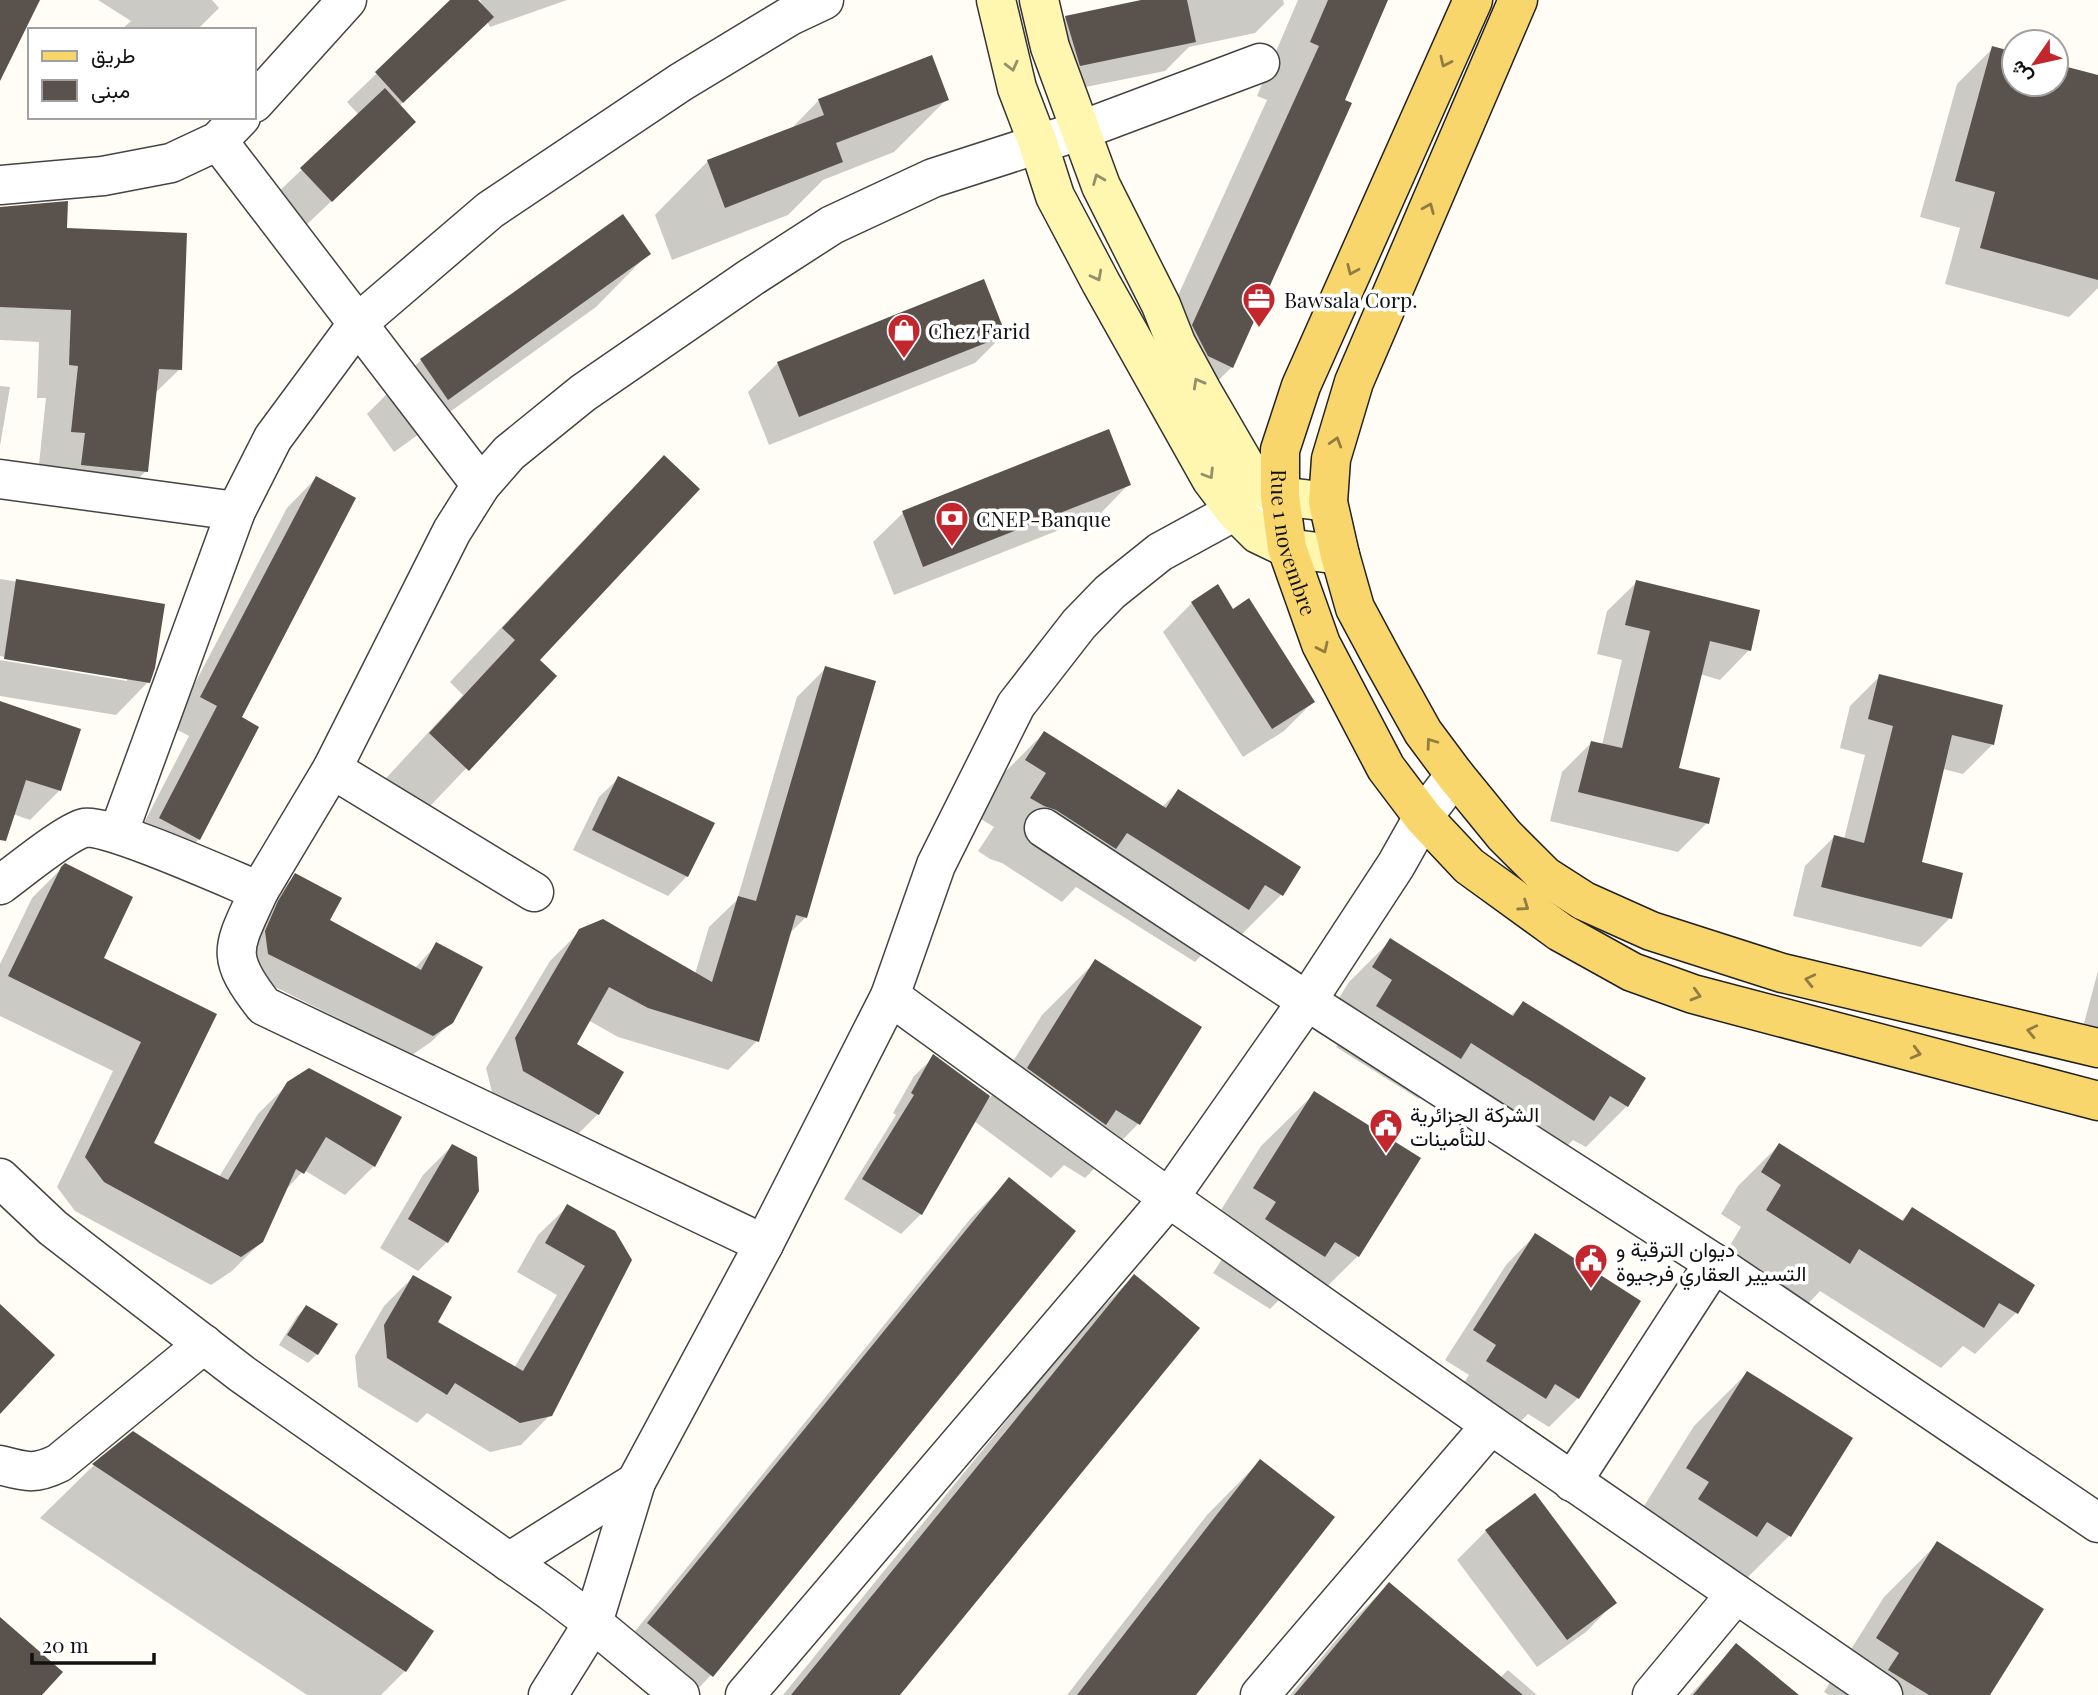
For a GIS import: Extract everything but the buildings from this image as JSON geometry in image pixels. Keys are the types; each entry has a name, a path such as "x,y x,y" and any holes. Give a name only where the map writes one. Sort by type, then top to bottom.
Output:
{"main road":[{"path":"996,0 1017,88 1055,197 1211,479 1235,511 1258,534 1287,548 1340,555"},
{"path":"1039,0 1050,47 1101,186 1161,305 1176,343 1245,465 1273,492 1328,502"},
{"name":"Rue 1 novembre","path":"1473,0 1301,386 1280,450 1273,492 1287,548 1321,644 1386,768 1423,817 1469,866 1560,932 1632,972 1693,994 2098,1101"},
{"name":"Rue 1 novembre","path":"1518,0 1354,382 1331,459 1328,502 1355,608 1423,732 1504,835 1545,876 1584,901 1651,931 1782,973 2098,1048"}],"street":[{"path":"256,101 347,0"},
{"path":"118,834 236,511 273,438 358,323 490,210 681,82 790,16 824,0"},
{"path":"764,1244 264,1006 246,984 237,964 236,942 259,891 332,769 452,531 481,485 509,453 583,393 832,225 933,178 1079,131 1261,63"},
{"path":"0,185 103,176 171,163 230,129 358,323 481,485"},
{"path":"0,479 236,511"},
{"path":"548,1695 593,1623 636,1482 764,1244 890,996 936,865 1016,705 1079,624 1110,592 1160,552 1273,492"},
{"path":"332,769 534,892"},
{"path":"745,1695 1169,1198 1307,1001 1396,865 1423,817 1455,775"},
{"path":"0,885 81,828 99,828 259,891"},
{"path":"1044,828 1714,1263 2098,1523"},
{"path":"890,996 1169,1198 1491,1425 1883,1695"},
{"path":"0,1178 53,1227 242,1374 593,1623 680,1695"},
{"path":"1572,1482 1714,1263"},
{"path":"0,1465 16,1470 42,1472 59,1462 204,1344"},
{"path":"1260,1695 1491,1425"},
{"path":"509,1562 636,1482"},
{"path":"1652,1695 1737,1594"}],"place":[{"name":"Bawsala Corp.","path":"1259,329"},
{"name":"Chez Farid","path":"904,360"},
{"name":"CNEP-Banque","path":"952,548"},
{"name":"الشركة الجزائرية للتأمينات","path":"1386,1155"},
{"name":"ديوان الترقية و التسيير العقاري فرجيوة","path":"1591,1290"}]}
